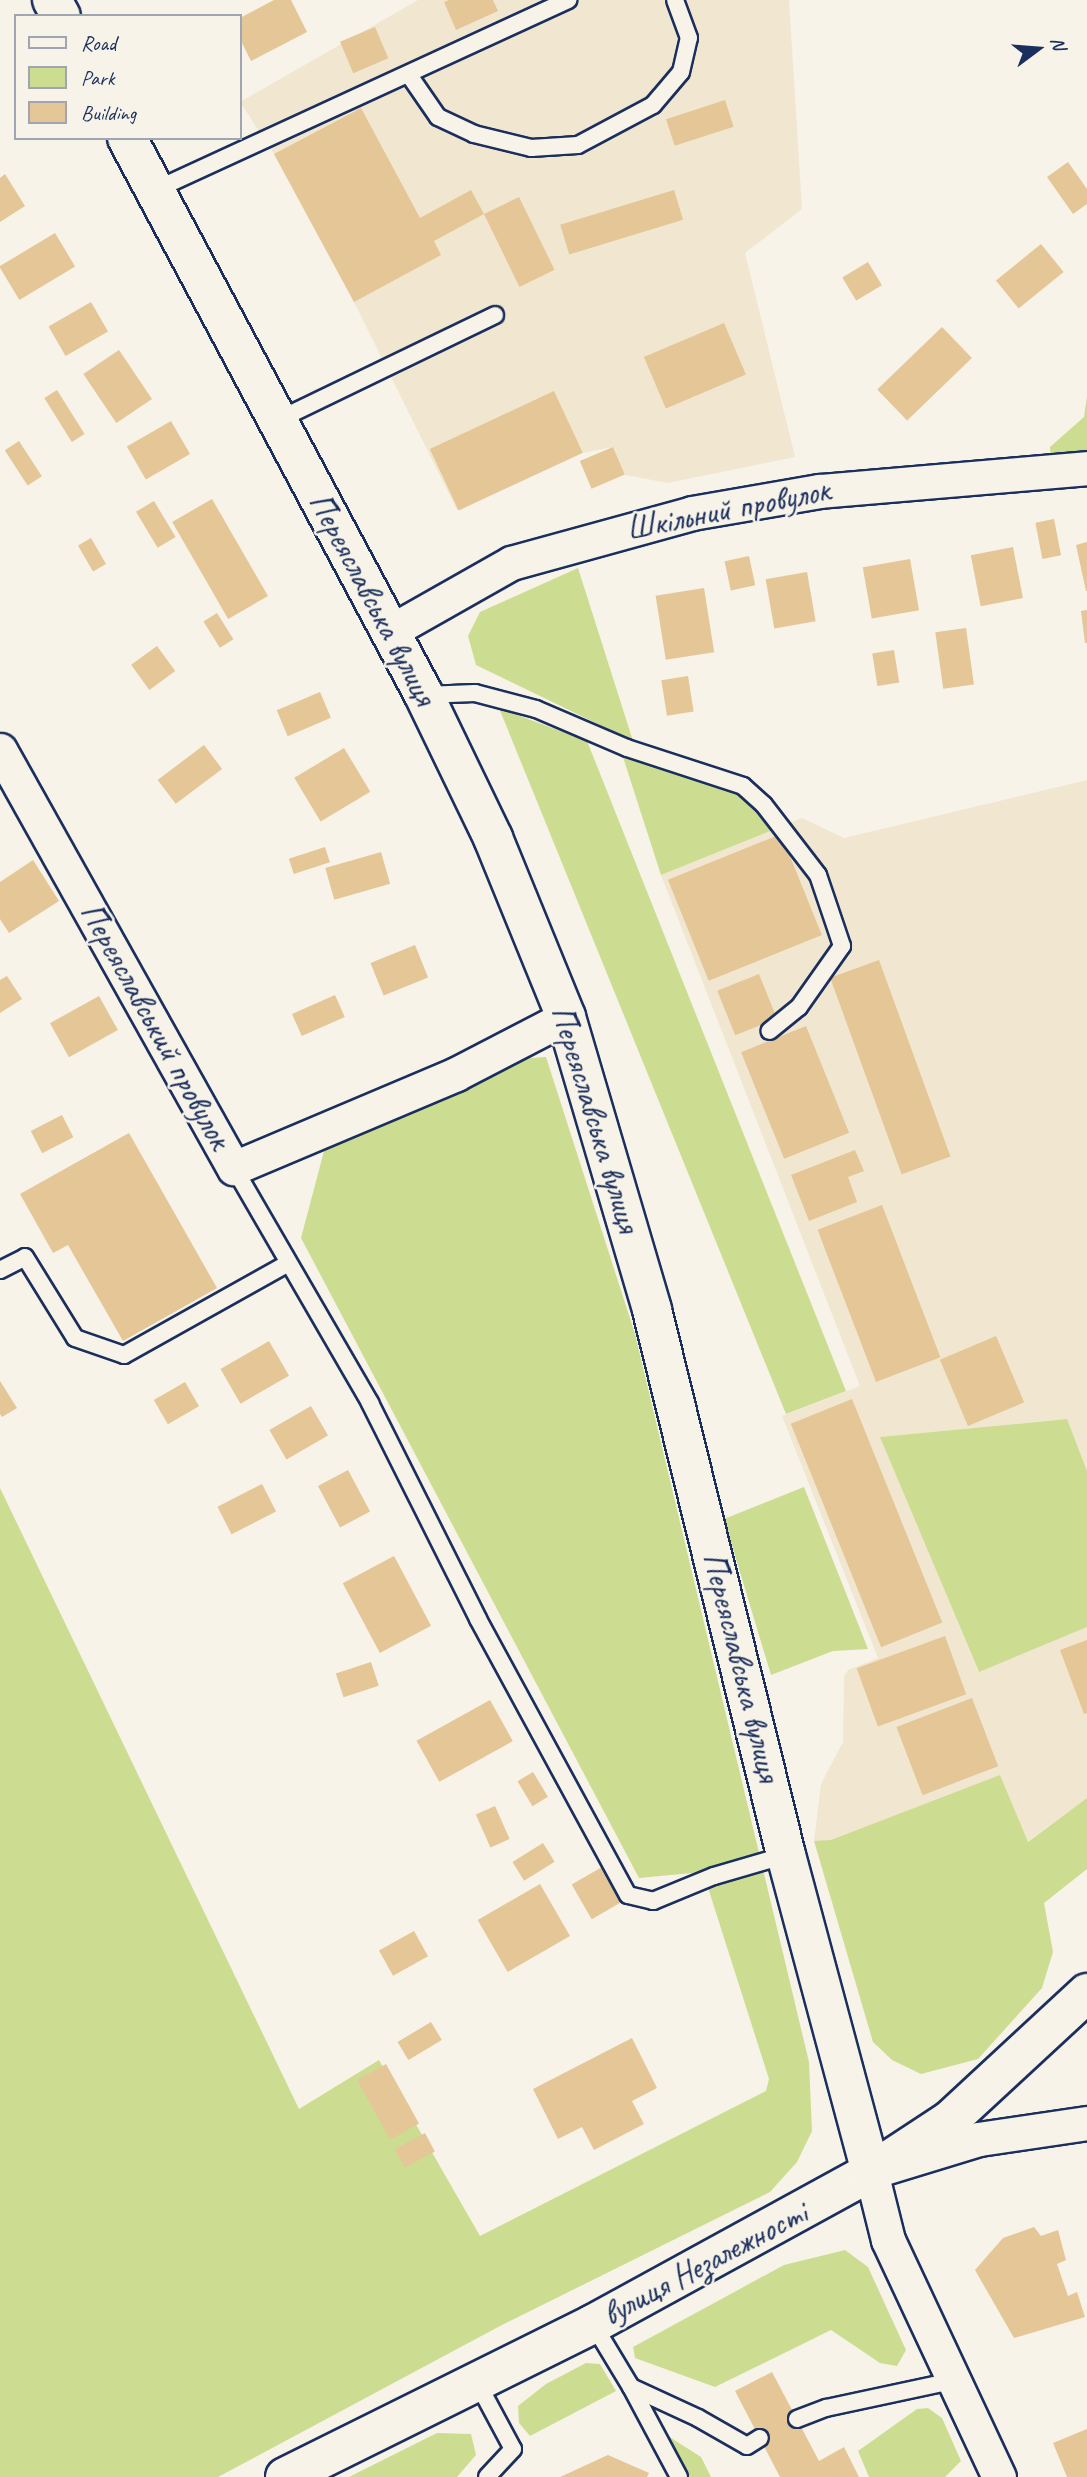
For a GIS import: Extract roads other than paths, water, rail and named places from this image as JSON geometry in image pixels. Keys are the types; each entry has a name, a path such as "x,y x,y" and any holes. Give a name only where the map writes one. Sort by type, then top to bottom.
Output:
{"main road":[{"name":"Переяславська вулиця","path":"128,140 276,421 425,695 493,838 566,1017 652,1310 786,1855 872,2172"},
{"name":"вулиця Незалежності","path":"285,2477 593,2325 872,2172 950,2120 1087,1993"}],"street":[{"name":"Шкільний провулок","path":"391,631 511,563 692,513 820,491 1087,468"},
{"name":"Переяславський провулок","path":"0,750 234,1168 456,1074 566,1017"},
{"path":"995,2476 888,2240 872,2172 979,2139 1087,2123"}],"lane":[{"path":"155,190 568,0"},
{"path":"409,75 438,117 474,134 531,148 578,145 653,105 681,72 689,38 675,0"},
{"path":"276,421 495,315"},
{"path":"425,695 475,693 536,709 637,752 743,786 764,805 818,875 842,946 799,1007 769,1031"},
{"path":"234,1168 287,1264 370,1403 478,1619 628,1895 653,1901 714,1876 786,1855"},
{"path":"0,1270 25,1257 75,1338 124,1354 287,1264"},
{"path":"593,2325 679,2477"},
{"path":"797,2419 826,2408 952,2381"},
{"path":"477,2382 513,2449 488,2477"},
{"path":"631,2388 698,2418 747,2446 760,2438"}]}
